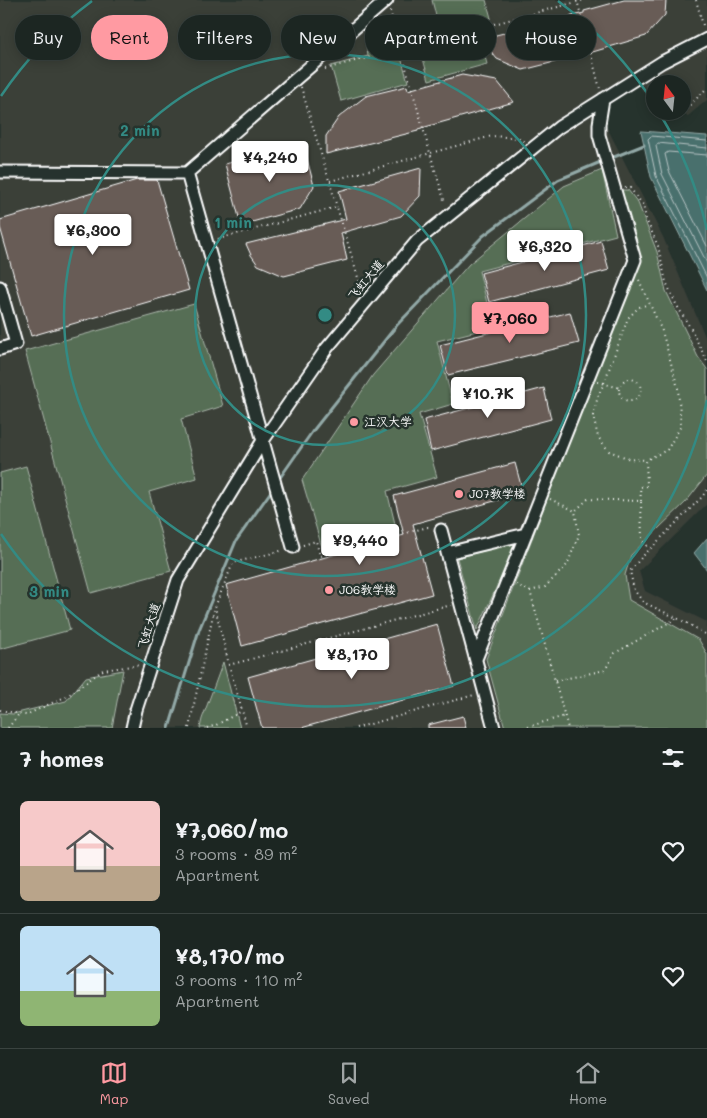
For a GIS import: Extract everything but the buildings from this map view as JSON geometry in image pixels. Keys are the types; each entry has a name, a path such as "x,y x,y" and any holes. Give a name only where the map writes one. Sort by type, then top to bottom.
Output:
{"lane":[{"path":"0,172 187,173 387,0"},
{"name":"飞虹大道","path":"132,728 136,710 178,580 262,442 326,348 417,241 449,215 559,127 662,62 707,40"},
{"path":"476,659 635,260 599,136 603,99"},
{"path":"187,173 293,547"},
{"path":"0,288 16,344 0,349"},
{"path":"441,530 494,728"},
{"path":"447,553 526,534"}],"path":[{"path":"387,0 391,15"},
{"path":"496,23 584,0"},
{"path":"696,0 707,40"},
{"path":"577,1 603,99"},
{"path":"317,71 365,58"},
{"path":"404,60 449,215"},
{"path":"298,76 365,302"},
{"path":"691,104 707,88"},
{"path":"330,181 492,136 520,138 530,150"},
{"path":"613,184 630,188 643,205 646,218 658,246 666,282 707,361"},
{"path":"206,243 337,208"},
{"path":"632,266 650,304 662,332 678,388 681,426 667,450 646,460 630,459 609,451 598,436 593,416 598,396 628,318 639,307 650,304"},
{"path":"588,378 620,388"},
{"path":"633,379 641,386 641,393 633,401 626,400 621,395 620,388 626,380 633,379"},
{"path":"646,460 647,486 640,487 642,540 650,549"},
{"path":"707,490 702,498 630,571 634,590 643,602 707,635"},
{"path":"542,494 575,511"},
{"path":"575,511 588,499 641,501"},
{"path":"507,581 530,591 545,587 568,565 579,534 575,511"},
{"path":"189,728 215,607 233,563 316,541 320,556 428,527 441,530"},
{"path":"530,591 568,728"},
{"path":"229,665 460,602"},
{"path":"215,607 246,728"},
{"path":"555,681 605,670 616,653 677,618"},
{"path":"0,710 26,714 67,696 103,670 151,663"},
{"path":"356,728 484,692"},
{"path":"207,728 242,711"},
{"path":"8,728 20,714"},
{"path":"523,728 564,716"}],"shaded area":[{"name":"江汉大学","path":"0,0 707,0 707,100 691,113 691,75 646,75 646,94 637,84 598,110 663,237 707,341 707,504 639,571 645,591 707,622 707,728 0,728"}],"green space":[{"path":"432,0 486,0 490,15 436,15"},
{"path":"365,57 365,60 402,60 408,82 341,101 331,66"},
{"path":"423,60 486,60 487,64 429,80"},
{"path":"602,170 616,235 479,271 493,327 437,341 453,404 419,414 437,477 387,491 397,532 323,551 302,480 373,375 469,264 564,186"},
{"path":"618,190 628,190 638,203 657,252 666,291 698,357 707,369 707,475 686,502 631,555 625,575 629,600 699,640 707,654 707,728 505,728 486,659 639,258"},
{"path":"194,304 223,406 181,419 197,478 149,492 171,571 91,593 25,351"},
{"path":"26,466 70,630 0,649 0,473"},
{"path":"517,542 477,630 457,558"},
{"path":"223,662 240,728 200,728 202,719"},
{"path":"123,670 112,728 0,728 0,713 13,714 66,701 86,677"}],"water":[{"path":"641,131 707,136 707,290 651,177"},
{"path":"707,538 707,570 694,553"}],"waterway":[{"path":"609,159 644,145"},
{"path":"277,482 312,432 397,325 483,236 558,180 603,161"},
{"path":"169,728 199,630 236,541 274,487"}],"place":[{"name":"江汉大学","path":"354,422"},
{"name":"J07教学楼","path":"459,494"},
{"name":"J06教学楼","path":"329,590"}]}
